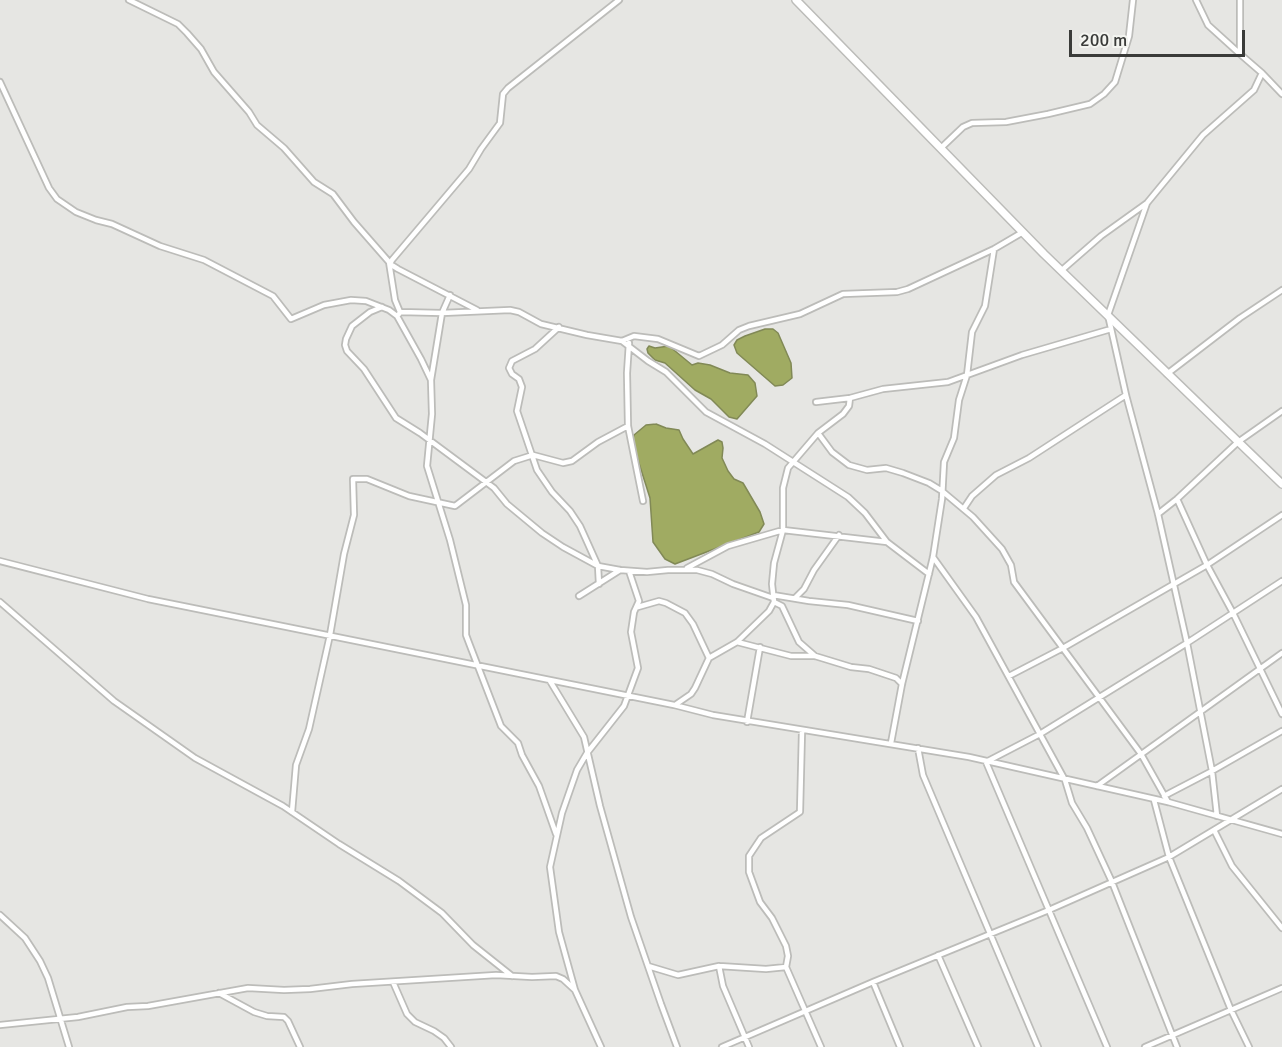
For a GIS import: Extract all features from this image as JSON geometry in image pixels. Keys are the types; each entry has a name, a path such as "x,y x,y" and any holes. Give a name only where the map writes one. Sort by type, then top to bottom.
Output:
{"main road":[{"path":"796,0 1023,232 1282,484"}],"street":[{"path":"129,0 178,24 187,33 201,49 214,72 249,112 257,125 284,148 314,182 333,194 390,264 423,284 450,295 479,311"},
{"path":"431,380 399,314 390,264 397,253 448,196 500,123 503,94 508,88 619,0"},
{"path":"941,148 963,127 972,123 1006,122 1048,114 1090,104 1104,94 1115,82 1129,36 1133,0"},
{"path":"1196,0 1208,25 1282,94"},
{"path":"1240,0 1240,54"},
{"path":"1062,270 1101,236 1147,203 1203,135 1254,90 1262,73"},
{"path":"0,82 49,188 57,199 76,212 112,224 165,248 204,260 273,296 291,319 324,305 351,300 366,302 399,314 510,310 519,312 541,324 587,335 622,340 645,336 658,339 699,356 722,345 740,330 749,326 800,314 843,294 908,290 994,249 1023,232"},
{"path":"1147,203 1108,315 1126,395 1158,514 1187,643 1212,771 1217,816"},
{"path":"891,743 902,684 933,557 944,462 954,438 959,400 967,375 972,332 985,306 994,249"},
{"path":"1167,374 1240,318 1282,290"},
{"path":"450,295 442,313 431,380 432,414 427,466 450,540 466,605 466,635 501,726 518,743 539,786 556,834"},
{"path":"382,307 370,312 352,326 345,345 351,356 364,369 396,418 487,483 513,510 563,547 598,566 629,571 685,570 712,574 773,598 795,598 848,605 918,621"},
{"path":"559,327 540,345 512,361 510,371 519,379 522,387 517,411 537,470 580,526 598,566 599,584"},
{"path":"816,402 850,398 883,389 948,382 1023,356 1111,330"},
{"path":"630,338 628,426 643,501"},
{"path":"622,340 666,372 706,412 765,444 848,497 865,513 887,542 929,574"},
{"path":"964,508 972,496 996,475 1029,458 1126,395"},
{"path":"674,705 691,694 709,658 737,642 764,616 773,598 774,563 783,530 783,488 788,468 818,433 843,414 849,406 850,398"},
{"path":"1158,514 1238,442 1282,411"},
{"path":"292,812 296,765 309,729 354,515 353,479 367,479 410,496 438,504 456,506 514,461 533,455 562,463 572,461 598,442 628,426"},
{"path":"818,433 832,452 849,465 867,470 894,469 929,483 964,508 1002,549 1011,565 1014,582 1141,754 1168,802"},
{"path":"1177,499 1207,565 1282,714"},
{"path":"1010,676 1174,585 1282,515"},
{"path":"685,570 728,546 783,530 887,542"},
{"path":"795,598 804,589 810,575 839,535"},
{"path":"933,557 976,617 1065,780 1072,803 1087,828 1112,882 1177,1047"},
{"path":"0,561 148,599 674,705 747,722 891,743 986,762 1168,802 1282,834"},
{"path":"579,596 620,570"},
{"path":"629,571 638,595 638,607"},
{"path":"986,762 1040,734 1282,581"},
{"path":"773,598 782,606 800,642 815,656"},
{"path":"601,1047 575,990 559,932 550,877 551,854 556,834 569,789 587,753 620,712 628,697 638,668 631,632 634,612 638,607 659,601 685,613 693,624 709,658"},
{"path":"0,602 102,692 142,722 195,758 292,812 423,898 442,913 490,961 512,976"},
{"path":"737,642 791,656 815,656 851,667 869,669 896,678 902,684"},
{"path":"747,722 760,647"},
{"path":"1096,787 1282,653"},
{"path":"550,681 582,732 631,916 677,1047"},
{"path":"1164,796 1282,730"},
{"path":"802,731 800,812 760,838 749,856 750,877 759,902 772,918 786,946 788,956 786,967 821,1047"},
{"path":"918,748 922,775 1038,1047"},
{"path":"986,762 1107,1047"},
{"path":"722,1047 1049,910 1169,857 1282,789"},
{"path":"1154,800 1169,857 1231,1010 1249,1047"},
{"path":"1214,830 1232,866 1247,888 1282,928"},
{"path":"0,915 25,938 40,961 48,978 69,1047"},
{"path":"1276,920 1282,917"},
{"path":"938,956 978,1047"},
{"path":"648,966 678,975 719,966 753,969 786,967"},
{"path":"719,966 723,987 749,1047"},
{"path":"0,1025 61,1019 248,988 310,989 352,984 496,975 556,976 575,990"},
{"path":"393,982 407,1014 414,1022 434,1031 451,1047"},
{"path":"873,982 900,1047"},
{"path":"1145,1047 1282,988"},
{"path":"219,993 254,1012 267,1016 284,1017 300,1047"}],"shaded area":[{"path":"765,329 773,329 778,333 791,363 792,378 783,385 775,386 737,353 734,345 737,340"},
{"path":"649,346 655,348 669,346 692,365 698,363 710,365 730,373 748,375 755,383 757,396 737,419 729,417 711,399 695,390 665,363 655,360 648,353"},
{"path":"656,424 679,430 693,454 718,440 722,442 722,458 728,471 734,479 743,483 760,512 764,524 759,532 675,564 665,559 653,542 650,498 632,441 634,435 646,425"}]}
